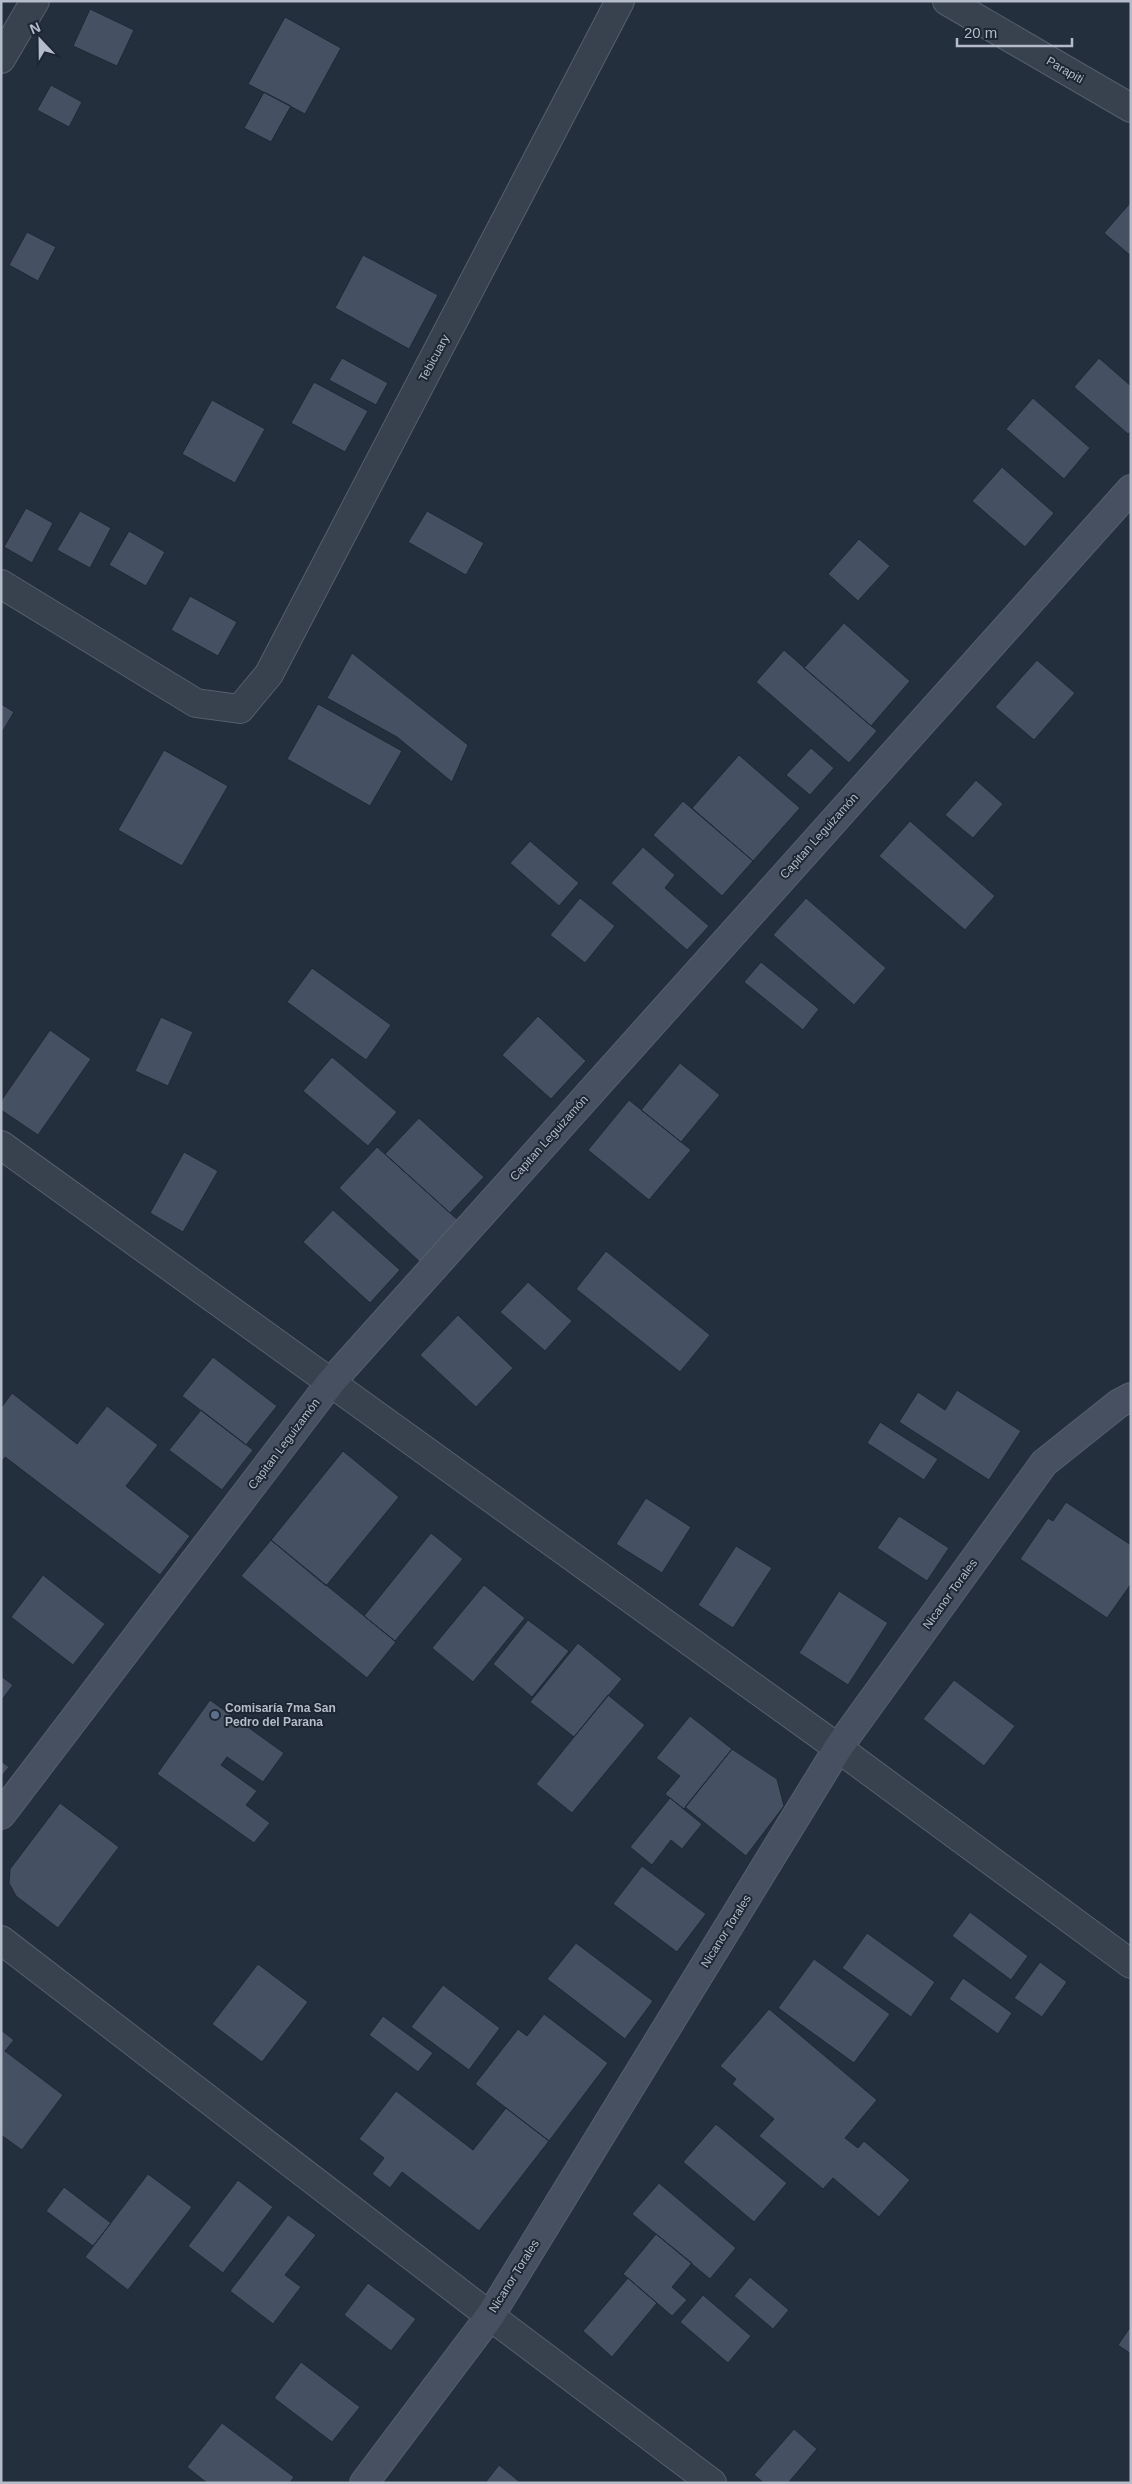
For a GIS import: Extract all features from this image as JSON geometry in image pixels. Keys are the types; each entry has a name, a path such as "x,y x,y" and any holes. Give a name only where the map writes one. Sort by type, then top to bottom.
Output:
{"street":[{"path":"1,59 35,1"},
{"name":"Tebicuary","path":"1,584 196,703 240,708 269,674 620,1"},
{"name":"Parapiti","path":"947,1 1131,108"},
{"name":"Capitan Leguizamón","path":"1,1815 331,1382 1131,489"},
{"path":"1,1145 838,1748 1131,1964"},
{"name":"Nicanor Torales","path":"364,2483 490,2316 838,1748 1044,1463 1124,1401"},
{"path":"1,1940 490,2316 712,2483"}],"building":[{"path":"90,9 134,30 117,66 73,46"},
{"path":"285,17 341,48 305,114 248,84"},
{"path":"51,85 82,102 69,127 37,110"},
{"path":"264,92 291,106 271,142 244,128"},
{"path":"1131,202 1131,256 1104,233"},
{"path":"27,232 56,247 38,281 9,265"},
{"path":"363,255 438,295 409,349 335,308"},
{"path":"342,358 388,383 376,405 329,380"},
{"path":"1099,358 1131,386 1131,431 1128,434 1074,387"},
{"path":"314,382 368,411 345,452 291,423"},
{"path":"1033,398 1090,448 1064,479 1006,429"},
{"path":"212,400 265,429 235,483 182,454"},
{"path":"1002,467 1054,513 1025,547 972,501"},
{"path":"26,508 53,523 32,563 4,547"},
{"path":"80,511 111,528 90,568 57,550"},
{"path":"427,511 484,543 466,575 408,542"},
{"path":"129,531 165,552 146,586 109,565"},
{"path":"859,539 890,566 858,601 828,574"},
{"path":"190,596 237,622 218,656 171,630"},
{"path":"844,623 910,681 871,726 804,668"},
{"path":"784,650 877,731 849,763 756,682"},
{"path":"352,653 468,745 452,782 397,737 327,698"},
{"path":"1037,660 1075,693 1034,740 995,707"},
{"path":"1,704 14,712 1,734"},
{"path":"318,704 402,751 370,806 287,759"},
{"path":"811,748 834,768 810,795 786,775"},
{"path":"164,750 228,786 182,866 118,830"},
{"path":"739,755 800,808 753,861 692,808"},
{"path":"976,780 1003,804 973,838 945,815"},
{"path":"683,801 753,861 722,896 653,835"},
{"path":"910,821 995,896 965,930 879,856"},
{"path":"530,841 579,883 559,906 510,863"},
{"path":"643,847 675,875 665,888 709,926 687,950 611,883"},
{"path":"580,898 615,926 585,963 550,935"},
{"path":"806,898 886,968 854,1005 773,935"},
{"path":"761,962 819,1009 803,1030 744,982"},
{"path":"312,968 391,1025 366,1060 287,1002"},
{"path":"538,1016 586,1061 551,1099 502,1055"},
{"path":"161,1017 193,1032 168,1086 135,1071"},
{"path":"50,1030 91,1059 38,1135 1,1110 1,1101"},
{"path":"332,1057 397,1112 368,1146 303,1091"},
{"path":"680,1063 720,1095 681,1142 641,1110"},
{"path":"629,1100 691,1150 649,1200 588,1150"},
{"path":"419,1118 484,1177 450,1213 385,1154"},
{"path":"377,1147 459,1221 420,1262 339,1188"},
{"path":"184,1152 218,1171 183,1232 150,1213"},
{"path":"333,1210 400,1270 370,1303 303,1242"},
{"path":"606,1251 710,1335 680,1372 576,1289"},
{"path":"528,1282 572,1321 545,1351 500,1312"},
{"path":"458,1315 513,1368 476,1407 420,1355"},
{"path":"213,1357 277,1406 246,1445 182,1396"},
{"path":"957,1390 1021,1431 989,1480 899,1422 918,1392 945,1410"},
{"path":"12,1393 77,1444 107,1406 158,1445 126,1486 190,1536 160,1575 5,1457 1,1463 1,1408"},
{"path":"201,1410 253,1450 222,1490 169,1450"},
{"path":"880,1422 938,1459 924,1480 867,1443"},
{"path":"343,1451 399,1497 326,1586 271,1540"},
{"path":"646,1498 691,1527 662,1573 616,1544"},
{"path":"1066,1502 1131,1545 1131,1584 1107,1618 1020,1559 1048,1518 1053,1521"},
{"path":"899,1516 949,1548 927,1581 877,1548"},
{"path":"431,1533 463,1559 395,1641 364,1616"},
{"path":"271,1540 396,1642 367,1678 241,1576"},
{"path":"736,1546 772,1568 733,1628 698,1605"},
{"path":"43,1575 105,1624 73,1665 11,1617"},
{"path":"484,1585 525,1618 473,1682 432,1648"},
{"path":"839,1591 888,1623 848,1685 799,1653"},
{"path":"528,1620 569,1651 532,1697 493,1664"},
{"path":"578,1643 622,1679 574,1737 530,1702"},
{"path":"1,1676 13,1685 1,1701"},
{"path":"954,1680 1015,1726 984,1766 923,1719"},
{"path":"608,1695 645,1725 572,1813 536,1784"},
{"path":"210,1700 284,1753 263,1782 227,1757 221,1765 257,1791 246,1805 270,1823 254,1843 157,1774"},
{"path":"690,1716 732,1749 684,1809 665,1794 680,1776 656,1758"},
{"path":"732,1749 777,1779 784,1806 746,1856 685,1807"},
{"path":"1,1761 9,1767 1,1777"},
{"path":"670,1798 702,1824 682,1849 671,1840 652,1865 630,1847"},
{"path":"60,1803 119,1847 58,1928 16,1896 9,1883 10,1869"},
{"path":"642,1866 706,1914 677,1952 613,1904"},
{"path":"970,1912 1028,1956 1011,1980 952,1936"},
{"path":"867,1933 935,1982 911,2017 842,1968"},
{"path":"576,1943 653,2001 625,2039 547,1979"},
{"path":"814,1959 890,2014 854,2063 778,2008"},
{"path":"1040,1962 1067,1982 1042,2017 1014,1998"},
{"path":"258,1964 308,2002 262,2062 212,2024"},
{"path":"963,1978 1012,2013 998,2034 949,1999"},
{"path":"443,1985 500,2028 469,2070 411,2027"},
{"path":"769,2009 877,2100 845,2138 858,2148 864,2141 910,2180 879,2217 833,2178 823,2189 759,2136 774,2119 732,2084 736,2079 720,2066"},
{"path":"544,2014 608,2063 549,2141 475,2084 518,2029 527,2036"},
{"path":"383,2016 433,2053 418,2072 369,2035"},
{"path":"1,2030 14,2040 5,2051 63,2095 22,2150 1,2135"},
{"path":"396,2091 473,2150 506,2108 549,2141 479,2231 402,2172 390,2188 372,2174 384,2158 359,2139"},
{"path":"716,2124 787,2183 754,2222 683,2162"},
{"path":"148,2174 192,2207 128,2290 85,2257"},
{"path":"238,2180 273,2207 223,2273 188,2246"},
{"path":"659,2183 736,2248 710,2279 632,2214"},
{"path":"64,2187 111,2223 93,2246 46,2211"},
{"path":"288,2215 316,2235 285,2275 301,2287 273,2324 230,2291"},
{"path":"656,2234 692,2263 672,2287 687,2300 672,2316 623,2274"},
{"path":"750,2277 789,2310 773,2329 734,2296"},
{"path":"628,2278 657,2303 612,2357 583,2331"},
{"path":"368,2283 416,2319 391,2351 344,2315"},
{"path":"703,2295 751,2336 728,2363 680,2322"},
{"path":"1131,2326 1131,2354 1118,2345"},
{"path":"301,2362 360,2407 332,2442 274,2398"},
{"path":"222,2423 294,2477 290,2483 207,2483 187,2467"},
{"path":"794,2429 817,2449 788,2483 764,2483 754,2475"},
{"path":"499,2465 521,2483 485,2483"}],"place":[{"name":"Comisaría 7ma San Pedro del Parana","path":"215,1715"}]}
